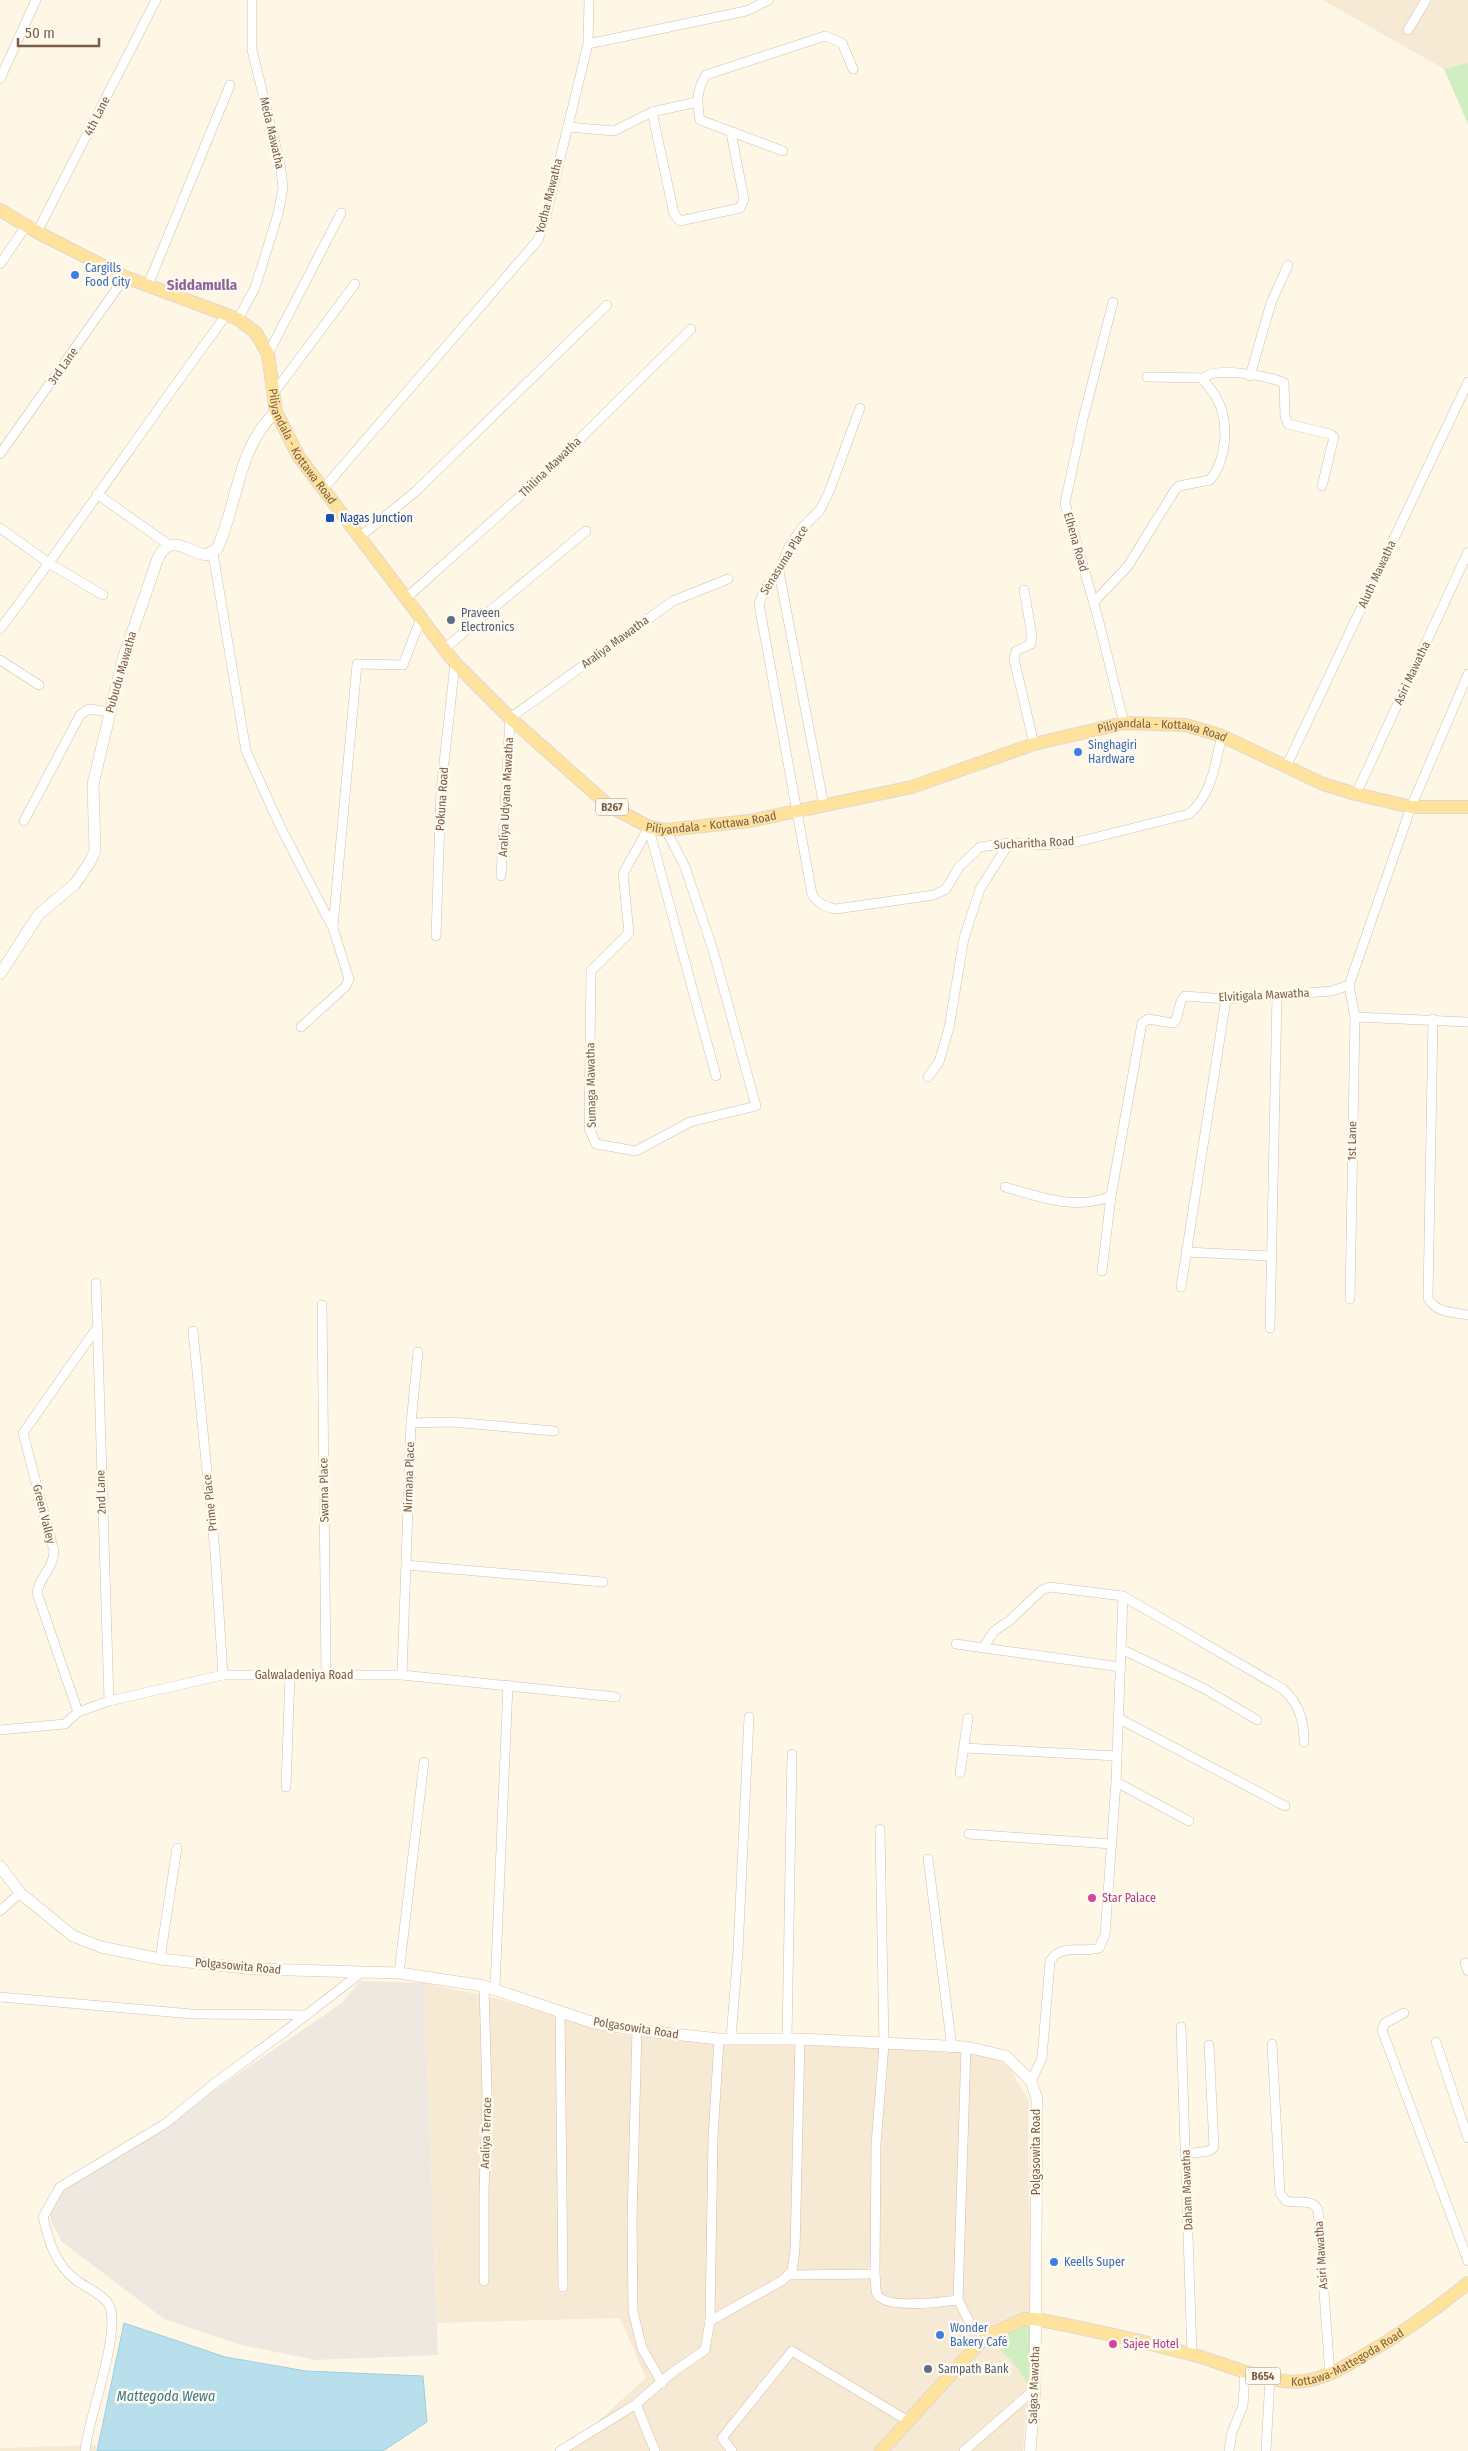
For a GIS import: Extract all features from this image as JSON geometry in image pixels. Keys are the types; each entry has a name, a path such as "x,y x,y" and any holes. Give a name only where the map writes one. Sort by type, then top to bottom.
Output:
{"main road":[{"name":"Piliyandala - Kottawa Road","path":"0,210 31,229 125,277 233,317 256,333 268,354 272,394 276,412 299,457 361,536 405,599 455,663 510,718 608,806 649,828 666,830 749,821 912,787 1034,744 1124,723 1186,725 1222,736 1323,784 1356,794 1411,806 1468,807"},
{"name":"Kottawa-Mattegoda Road","path":"1035,2319 1124,2336 1192,2354 1270,2378 1303,2382 1330,2375 1397,2337 1430,2314 1468,2283"},
{"name":"B654","path":"881,2451 985,2337 1006,2325 1024,2319 1035,2319"}],"street":[{"path":"0,78 36,0"},
{"name":"4th Lane","path":"0,264 31,229 156,0"},
{"name":"Meda Mawatha","path":"0,629 50,564 97,494 254,288 278,214 283,188 280,164 252,50 252,0"},
{"name":"Yodha Mawatha","path":"323,489 538,240 547,212 588,44 589,0"},
{"path":"588,44 746,11 769,0"},
{"path":"1408,30 1426,0"},
{"path":"783,151 700,120 697,102 701,83 706,75 825,36 842,43 852,70"},
{"path":"148,285 230,85"},
{"path":"568,127 614,131 652,112 697,102"},
{"path":"652,112 674,214 680,221 740,208 744,199 731,133"},
{"path":"268,354 341,213"},
{"path":"1250,376 1271,303 1288,265"},
{"name":"3rd Lane","path":"0,454 125,277"},
{"path":"272,394 355,284"},
{"name":"Elhena Road","path":"1113,302 1082,419 1065,503 1094,602 1124,723"},
{"path":"361,536 415,492 607,305"},
{"name":"Thilina Mawatha","path":"405,599 537,481 691,329"},
{"path":"1148,377 1204,378 1207,374 1219,371 1272,378 1284,383 1285,416 1288,424 1330,434 1334,437 1322,486"},
{"path":"1094,602 1128,566 1179,486 1210,480 1215,475 1225,434 1219,404 1204,378"},
{"name":"Aluth Mawatha","path":"1286,766 1468,382"},
{"name":"Senasuma Place","path":"798,812 759,614 761,596 779,572 788,549 801,528 820,510 829,492 860,408"},
{"path":"276,412 263,424 250,446 219,544 213,553 246,751 281,828 333,928 348,979 346,986 301,1026"},
{"path":"97,494 170,545 184,546 201,554 213,553"},
{"path":"0,528 50,564 103,596"},
{"path":"444,648 586,531"},
{"name":"Pubudu Mawatha","path":"0,974 39,914 75,884 90,862 94,851 93,784 123,659 155,564 161,551 170,545"},
{"name":"Asiri Mawatha","path":"1356,794 1468,552"},
{"path":"779,572 824,806"},
{"name":"Araliya Mawatha","path":"510,718 673,601 728,580"},
{"path":"1024,590 1032,636 1031,644 1016,651 1014,659 1034,744"},
{"path":"333,928 357,664 403,665 421,618"},
{"path":"0,660 38,686"},
{"name":"Pokuna Road","path":"436,936 441,790 455,663"},
{"path":"1349,985 1411,806 1468,674"},
{"path":"24,821 80,715 89,709 110,712"},
{"name":"Araliya Udyana Mawatha","path":"501,876 510,718"},
{"name":"Sucharitha Road","path":"798,812 812,894 823,906 836,909 940,893 946,889 959,867 980,847 1009,843 1043,845 1077,842 1189,814 1199,805 1207,793 1222,736"},
{"path":"649,828 716,1076"},
{"name":"Sumaga Mawatha","path":"649,828 623,874 629,933 591,971 589,1128 596,1144 636,1151 690,1122 756,1106 713,950 685,867 666,830"},
{"path":"928,1077 939,1062 948,1028 964,938 980,889 1009,843"},
{"name":"Elvitigala Mawatha","path":"1102,1271 1111,1196 1142,1023 1148,1019 1173,1023 1176,1020 1181,999 1185,996 1226,999 1332,991 1349,985"},
{"name":"1st Lane","path":"1349,985 1355,1017 1350,1299"},
{"path":"1270,1328 1270,1256 1277,995"},
{"path":"1181,1287 1226,999"},
{"path":"1355,1017 1468,1022"},
{"path":"1433,1019 1428,1298 1432,1306 1441,1310 1468,1315"},
{"path":"1005,1187 1068,1203 1102,1200 1111,1196"},
{"path":"1186,1252 1270,1256"},
{"name":"2nd Lane","path":"96,1283 109,1701"},
{"name":"Swarna Place","path":"322,1305 326,1675"},
{"name":"Green Valley","path":"78,1712 38,1593 38,1586 52,1564 54,1551 23,1433 96,1329"},
{"name":"Prime Place","path":"193,1331 215,1551 223,1675"},
{"name":"Nirmana Place","path":"402,1675 411,1423 418,1352"},
{"path":"411,1423 452,1422 554,1432"},
{"path":"406,1565 603,1582"},
{"path":"983,1648 994,1631 1009,1621 1042,1590 1050,1587 1122,1596 1283,1689 1290,1695 1300,1712 1304,1725 1304,1742"},
{"path":"1031,2081 1042,2058 1050,1961 1062,1949 1091,1950 1098,1948 1105,1935 1116,1782 1122,1596"},
{"path":"956,1644 1120,1667"},
{"path":"1121,1649 1203,1688 1257,1720"},
{"name":"Galwaladeniya Road","path":"0,1730 65,1724 78,1712 109,1701 223,1675 402,1675 616,1696"},
{"path":"286,1786 290,1675"},
{"name":"Araliya Terrace","path":"484,2281 484,2192 490,1987 508,1685"},
{"path":"560,2451 636,2404 705,2350 710,2321 714,2138 725,2038 738,1951 749,1717"},
{"path":"960,1773 968,1718"},
{"path":"1118,1718 1285,1806"},
{"path":"964,1748 1117,1756"},
{"path":"787,2039 792,1754"},
{"path":"399,1973 424,1762"},
{"path":"1116,1782 1189,1821"},
{"path":"880,1829 884,2045 876,2144 875,2274 877,2295 884,2301 902,2304 958,2300"},
{"path":"969,1834 1111,1844"},
{"path":"160,1959 177,1848"},
{"path":"928,1859 952,2048"},
{"name":"Polgasowita Road","path":"0,1866 20,1893 73,1936 101,1947 160,1959 254,1969 399,1973 490,1987 594,2022 636,2030 725,2038 800,2039 966,2048 1006,2056 1031,2081 1037,2099 1035,2319"},
{"path":"0,1911 20,1893"},
{"path":"85,2451 86,2436 104,2373 112,2315 109,2303 74,2279 51,2250 43,2217 60,2187 166,2123 215,2083 362,1972"},
{"path":"0,1997 192,2014 307,2015"},
{"path":"560,2011 563,2286"},
{"path":"1404,2013 1385,2022 1382,2030 1468,2261"},
{"name":"Daham Mawatha","path":"1181,2027 1192,2354"},
{"path":"636,2030 632,2220 633,2311 642,2348 662,2383"},
{"path":"710,2321 783,2280 792,2270 795,2250 800,2039"},
{"path":"1436,2042 1468,2138"},
{"name":"Asiri Mawatha","path":"1272,2044 1280,2193 1286,2201 1310,2203 1316,2206 1318,2210 1330,2375"},
{"path":"1186,2154 1209,2152 1214,2147 1209,2045"},
{"path":"966,2048 958,2300 970,2324 985,2337"},
{"path":"788,2275 875,2274"},
{"name":"Salgas Mawatha","path":"1030,2451 1035,2390 1035,2319"},
{"path":"732,2451 722,2438 792,2351 908,2421"},
{"path":"1229,2451 1232,2432 1243,2406 1245,2370"},
{"path":"1266,2451 1270,2378"},
{"path":"964,2451 1035,2390"},
{"path":"636,2404 655,2451"}],"shaded area":[{"path":"1323,0 1468,0 1468,63 1444,69"},
{"path":"360,1981 424,1983 438,2355 316,2360 241,2345 164,2319 62,2242 51,2221 50,2199 57,2190 127,2150 342,2003"},
{"path":"424,1983 495,1998 621,2035 989,2054 1009,2067 1029,2101 1032,2343 1023,2451 565,2451 646,2378 620,2318 437,2323"},
{"path":"96,2445 96,2451 0,2451 0,2448"}],"green space":[{"path":"1468,63 1468,124 1444,69"},
{"path":"1033,2320 1030,2388 1013,2362 1001,2351 1004,2339 1011,2331"}],"water":[{"name":"Mattegoda Wewa","path":"124,2323 225,2357 306,2371 423,2376 427,2422 383,2451 97,2451"}],"place":[{"name":"Cargills Food City","path":"75,275"},
{"name":"Nagas Junction","path":"330,518"},
{"name":"Praveen Electronics","path":"451,620"},
{"name":"Singhagiri Hardware","path":"1078,752"},
{"name":"Star Palace","path":"1092,1898"},
{"name":"Keells Super","path":"1054,2262"},
{"name":"Wonder Bakery Café","path":"940,2335"},
{"name":"Sajee Hotel","path":"1113,2344"},
{"name":"Sampath Bank","path":"928,2369"}],"district":[{"name":"Siddamulla","path":"202,285"}]}
